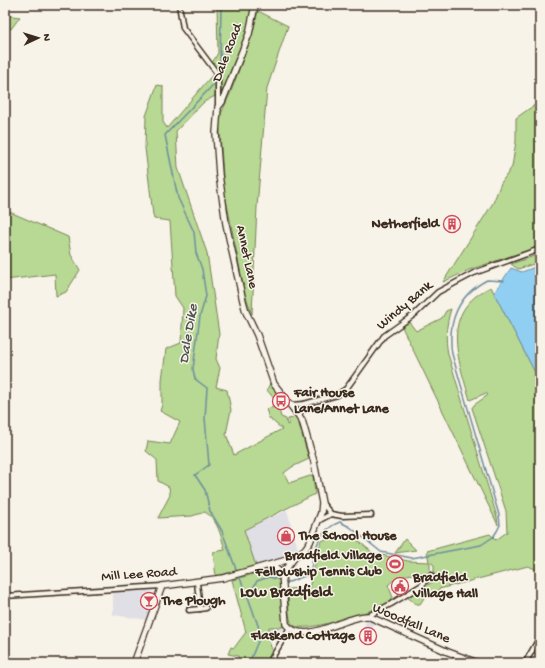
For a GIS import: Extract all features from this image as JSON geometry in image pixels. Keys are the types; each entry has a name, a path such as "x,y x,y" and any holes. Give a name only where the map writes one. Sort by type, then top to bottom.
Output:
{"street":[{"path":"179,5 183,28 216,72 218,79 218,107"},
{"name":"Dale Road","path":"218,107 222,102 249,34 255,5"},
{"name":"Annet Lane","path":"218,107 216,133 218,175 226,224 243,301 246,312 257,335 274,384 299,415"},
{"name":"Windy Bank","path":"290,403 304,404 337,394 346,389 384,336 415,314 438,292 474,273 540,249"},
{"path":"282,575 294,558 305,549 310,542 318,521 322,503 314,462 299,415 304,404"},
{"path":"322,503 331,514"},
{"path":"318,521 331,514 342,516 371,515"},
{"name":"Mill Lee Road","path":"5,596 197,583 236,575 294,558"},
{"path":"269,663 290,629 284,618 282,575 272,565"},
{"path":"368,616 422,585 431,575"},
{"path":"197,583 200,609"},
{"path":"134,663 162,586"},
{"path":"189,610 206,608"},
{"name":"Woodfall Lane","path":"290,629 300,633 311,632 368,616 448,652 478,663"},
{"path":"525,663 540,637"}],"shaded area":[{"path":"287,510 298,549 285,558 256,566 244,530"},
{"path":"148,591 157,593 147,620 113,615 113,592"},
{"path":"367,619 375,622 371,632 373,636 372,640 364,637 365,632 362,630"},
{"path":"269,627 283,627 280,641 270,641"}],"green space":[{"path":"217,5 253,5 246,33 221,94 220,77 212,63 218,53"},
{"path":"258,11 288,26 267,88 257,207 252,314 245,294 224,190 219,118 230,94 252,35"},
{"path":"5,15 20,17 11,29 5,28"},
{"path":"214,73 217,80 215,96 204,102 176,131 178,168 207,253 219,334 216,359 220,368 216,387 227,390 231,410 226,434 234,455 282,429 269,418 266,409 278,406 281,417 286,419 287,425 289,424 288,419 294,418 298,421 309,459 292,467 284,473 289,483 313,475 315,494 244,530 256,566 216,577 213,552 225,550 216,524 205,512 192,516 158,518 170,495 169,487 158,481 157,460 146,451 148,441 170,444 180,422 160,411 162,405 162,380 166,349 181,343 183,308 175,296 170,221 154,219 153,215 145,148 146,116 157,85 163,86 163,122 167,128"},
{"path":"535,100 540,100 540,246 469,270 443,282 493,203 501,183 512,167 516,141 516,118 536,104"},
{"path":"5,210 68,237 71,255 80,270 66,292 56,296 55,274 5,280"},
{"path":"540,254 540,262 518,269 511,264"},
{"path":"491,287 540,382 540,571 528,566 439,589 432,598 426,595 420,604 416,604 407,597 436,580 434,575 434,565 430,562 430,573 402,576 392,581 388,585 394,600 390,604 325,624 311,627 300,627 293,625 289,614 288,589 309,588 321,541 342,537 356,539 373,553 408,561 429,562 427,551 490,534 496,540 507,532 506,511 472,408 488,395 486,393 470,400 461,368 456,337 458,322 464,309 475,297"},
{"path":"451,309 446,332 448,354 497,517 498,525 402,327 409,322 416,331 442,318 446,311"},
{"path":"270,383 281,398 276,401 267,390"},
{"path":"405,539 416,550 395,553"},
{"path":"268,570 276,572 281,579 283,627 269,627 269,641 272,650 266,663 239,663 238,656 228,654 231,647 234,648 246,632 232,580"}],"water":[{"path":"540,265 540,382 494,293 511,268 522,272"}],"waterway":[{"name":"Dale Dike","path":"218,75 220,69 221,5"},
{"name":"Dale Dike","path":"216,78 213,85 165,135 178,198 194,232 196,253 202,269 206,296 200,316 193,369 195,379 207,388 205,418 209,465 195,475 205,490 210,511 222,531 237,572"},
{"path":"284,581 289,582 310,574 315,550 321,536 326,530 340,522 350,527 381,552 412,558 481,545 493,537 500,525 499,515 452,354 451,331 453,320 457,311 469,293 487,280 504,281"},
{"name":"Dale Dike","path":"239,576 261,634 249,663"},
{"path":"248,597 257,581 269,577 280,580"}],"place":[{"name":"Netherfield","path":"452,224"},
{"name":"Fair House Lane/Annet Lane","path":"281,401"},
{"name":"The School House","path":"286,536"},
{"name":"Bradfield Village Fellowship Tennis Club","path":"395,564"},
{"name":"Bradfield Village Hall","path":"400,586"},
{"name":"The Plough","path":"149,601"},
{"name":"Flaskend Cottage","path":"368,636"}],"district":[{"name":"Low Bradfield","path":"286,593"}]}
